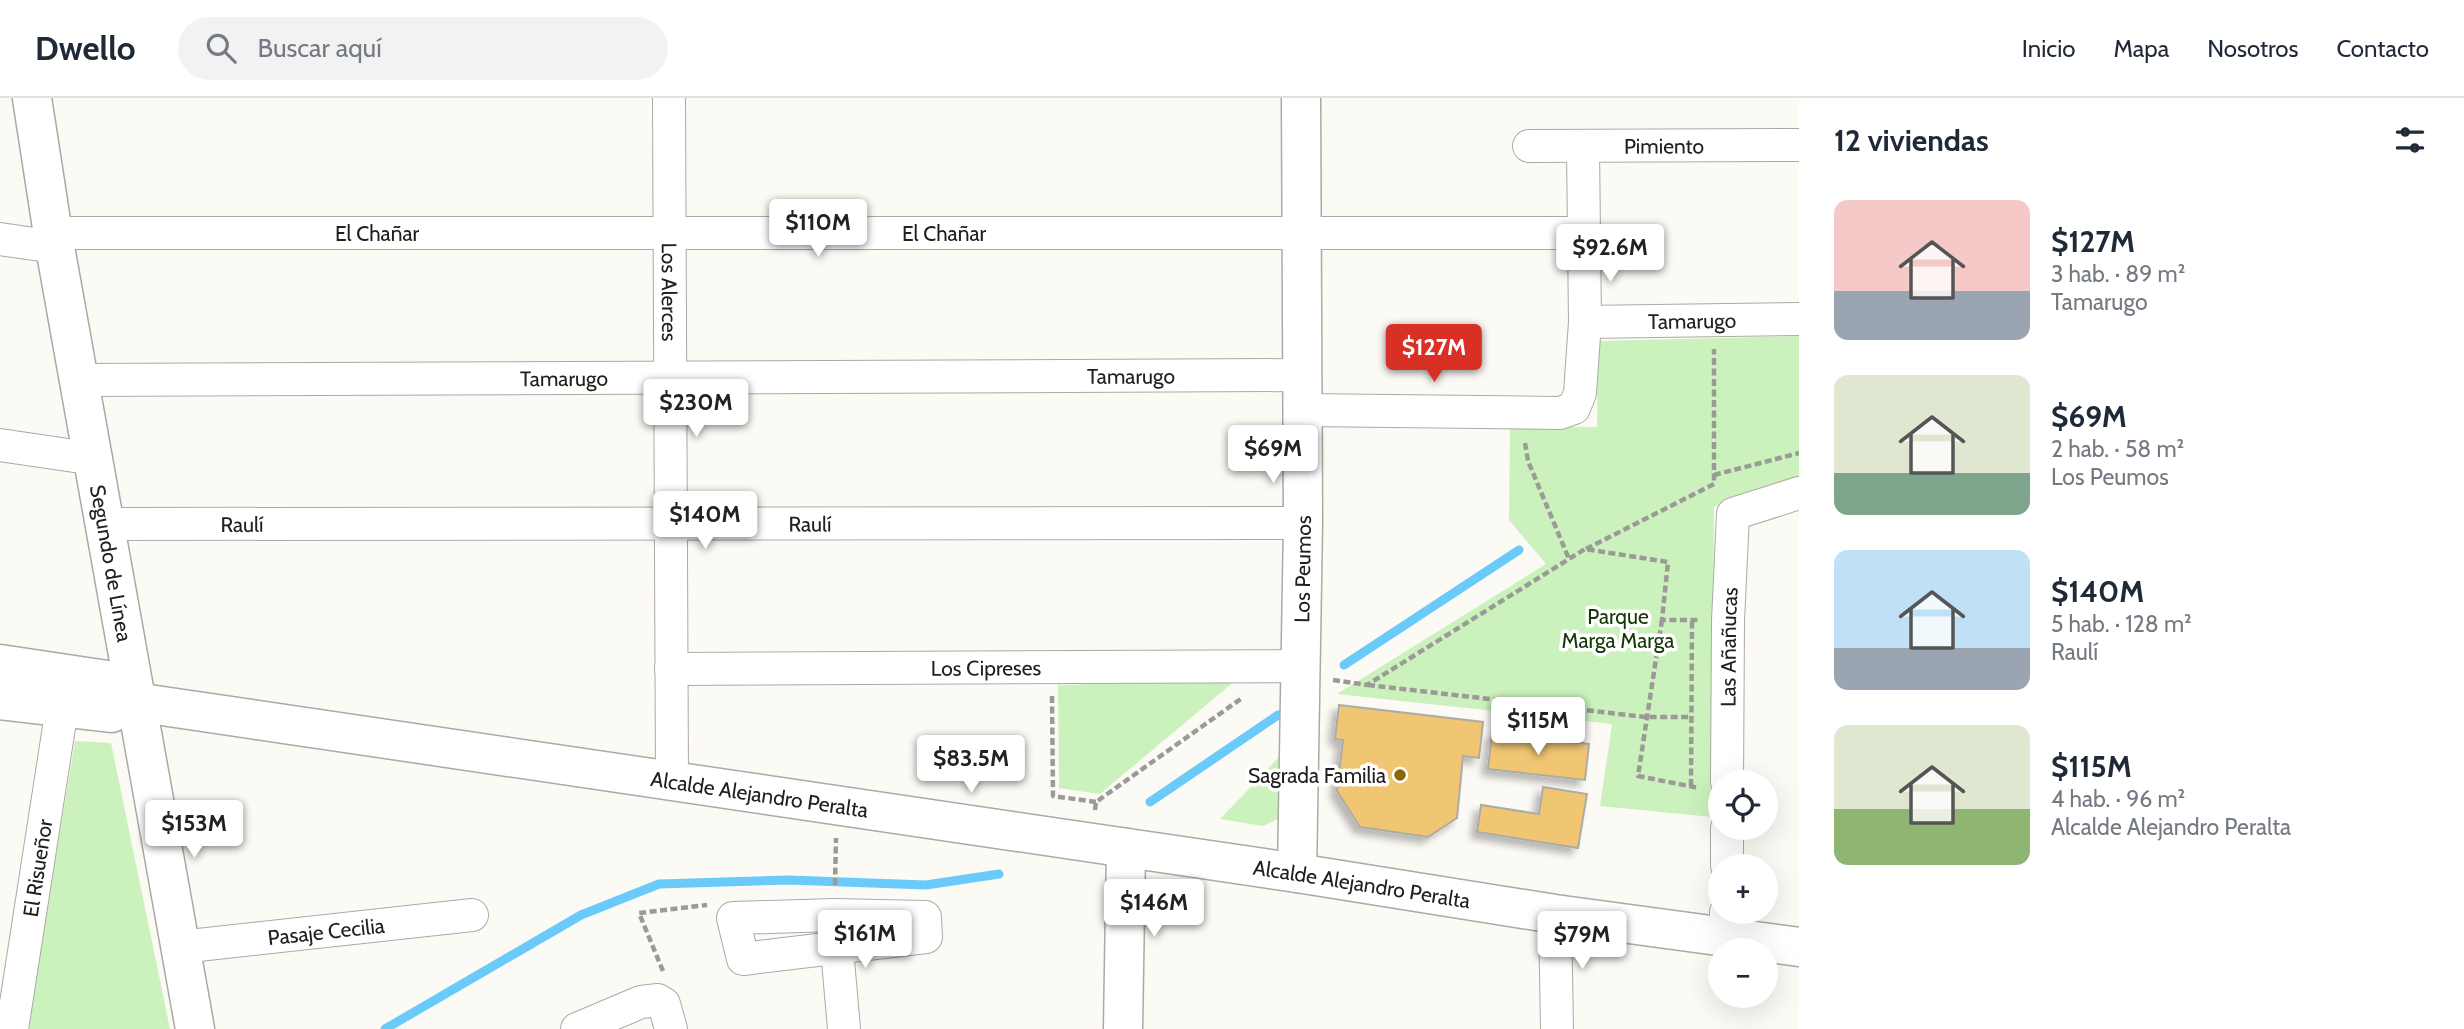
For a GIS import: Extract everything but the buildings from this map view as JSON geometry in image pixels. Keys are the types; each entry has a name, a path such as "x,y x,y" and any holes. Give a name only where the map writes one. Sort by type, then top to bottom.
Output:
{"main road":[{"name":"Segundo de Línea","path":"32,98 54,240 195,1029"},
{"name":"Los Peumos","path":"1297,873 1303,523 1301,98"},
{"name":"Alcalde Alejandro Peralta","path":"0,664 107,680 135,702 1297,873 1555,914 1726,925 1799,947"},
{"name":"Alcalde Alejandro Peralta","path":"0,700 111,713 135,702"},
{"path":"1109,846 1124,1029"}],"street":[{"name":"Los Alerces","path":"669,98 673,781"},
{"name":"Pimiento","path":"1528,146 1583,148 1799,145"},
{"name":"Tamarugo","path":"79,380 670,379 1302,393 1560,413 1574,408 1580,393 1585,322 1583,148"},
{"name":"El Chañar","path":"0,239 670,233 1583,233"},
{"name":"Tamarugo","path":"1585,322 1799,319"},
{"path":"0,445 94,459"},
{"name":"Las Añañucas","path":"1720,770 1733,514 1799,493"},
{"name":"Raulí","path":"106,524 1303,523"},
{"name":"Los Cipreses","path":"671,669 1052,667 1301,674"},
{"name":"El Risueñor","path":"12,1029 62,708"},
{"path":"1555,914 1557,1029"},
{"name":"Pasaje Cecilia","path":"180,947 472,915"},
{"path":"834,915 845,1029"},
{"path":"834,915 925,917 926,937 743,959 733,918 834,915"},
{"path":"576,1029 641,1002 658,1000 667,1016"}],"path":[{"path":"1367,685 1585,549 1714,484 1714,320"},
{"path":"1519,411 1528,461 1569,559"},
{"path":"1714,475 1799,453"},
{"path":"1585,549 1668,562 1662,620 1638,776 1691,786 1708,786"},
{"path":"1662,620 1728,621"},
{"path":"1691,786 1692,620"},
{"path":"1052,667 1053,796 1096,802 1251,691"},
{"path":"1301,674 1367,685 1645,717 1691,717"},
{"path":"1096,802 1109,846"},
{"path":"834,915 837,805"},
{"path":"667,1016 663,971 639,913 696,905 730,904 742,915 733,918"}],"green space":[{"name":"Parque Marga Marga","path":"1799,336 1799,485 1714,507 1712,770 1708,770 1708,817 1600,806 1612,724 1337,694 1546,564 1509,520 1510,426 1597,427 1598,341"},
{"path":"1236,680 1100,794 1059,788 1058,685"},
{"path":"75,741 111,743 170,1029 27,1029"},
{"path":"1280,756 1282,817 1263,826 1220,819"}],"waterway":[{"path":"1344,665 1519,550"},
{"path":"1150,802 1278,715"},
{"path":"385,1029 581,915 659,884 788,880 926,885 999,874"}],"place":[{"name":"Sagrada Familia","path":"1400,775"}]}
